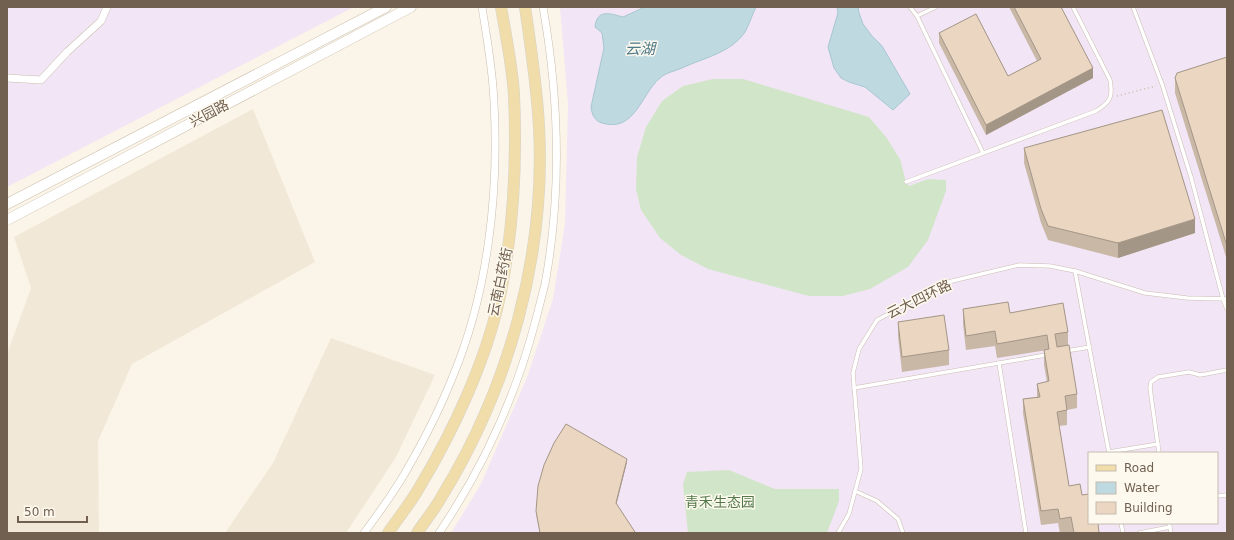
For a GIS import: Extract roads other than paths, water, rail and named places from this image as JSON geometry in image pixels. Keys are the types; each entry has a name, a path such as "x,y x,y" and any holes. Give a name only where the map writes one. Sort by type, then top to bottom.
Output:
{"main road":[{"name":"兴园路","path":"7,204 386,7"},
{"name":"兴园路","path":"7,220 411,7"},
{"name":"云南白药街","path":"388,533 419,489 467,395 485,348 499,297 508,247 514,194 515,146 514,93 501,7"},
{"name":"云南白药街","path":"417,533 442,496 474,438 500,378 518,318 532,250 539,189 540,127 534,63 525,7"}],"street":[{"path":"7,78 41,80 67,52 101,21 107,7"},
{"path":"364,533 404,474 431,426 454,375 472,321 479,290 486,258 493,204 495,153 494,103 491,66 482,7"},
{"path":"439,533 456,508 483,460 508,406 529,346 544,284 553,221 557,153 555,95 550,46 543,7"}],"lane":[{"path":"910,7 917,16 983,153"},
{"path":"917,16 936,7"},
{"path":"906,182 1096,111 1105,105 1111,98 1112,89 1110,80 1073,7"},
{"path":"1133,7 1162,84 1192,178 1227,309"},
{"name":"云大四环路","path":"838,533 849,514 861,469 858,418 853,373 859,349 877,320 948,282 1019,265 1050,266 1075,271 1145,293 1187,298 1225,299"},
{"path":"1075,271 1109,452 1158,444"},
{"path":"1064,352 1090,347"},
{"path":"854,388 1046,355"},
{"path":"999,363 1026,533"},
{"path":"1159,452 1150,388 1152,382 1158,377 1182,373 1190,372 1206,374 1227,370"},
{"path":"855,490 877,501 898,519 904,533"},
{"path":"1139,533 1170,525 1172,533"}],"water":[{"name":"云湖","path":"645,7 756,7 745,32 732,45 716,54 662,76 653,85 630,117 622,122 613,125 602,123 597,121 594,117 591,107 604,48 602,33 595,27 596,21 599,17 605,14 623,17"},
{"path":"837,7 858,7 863,24 882,46 910,94 893,110 865,87 841,78 834,68 828,47 838,13"}],"park label":[{"name":"青禾生态园","path":"720,502"}]}
